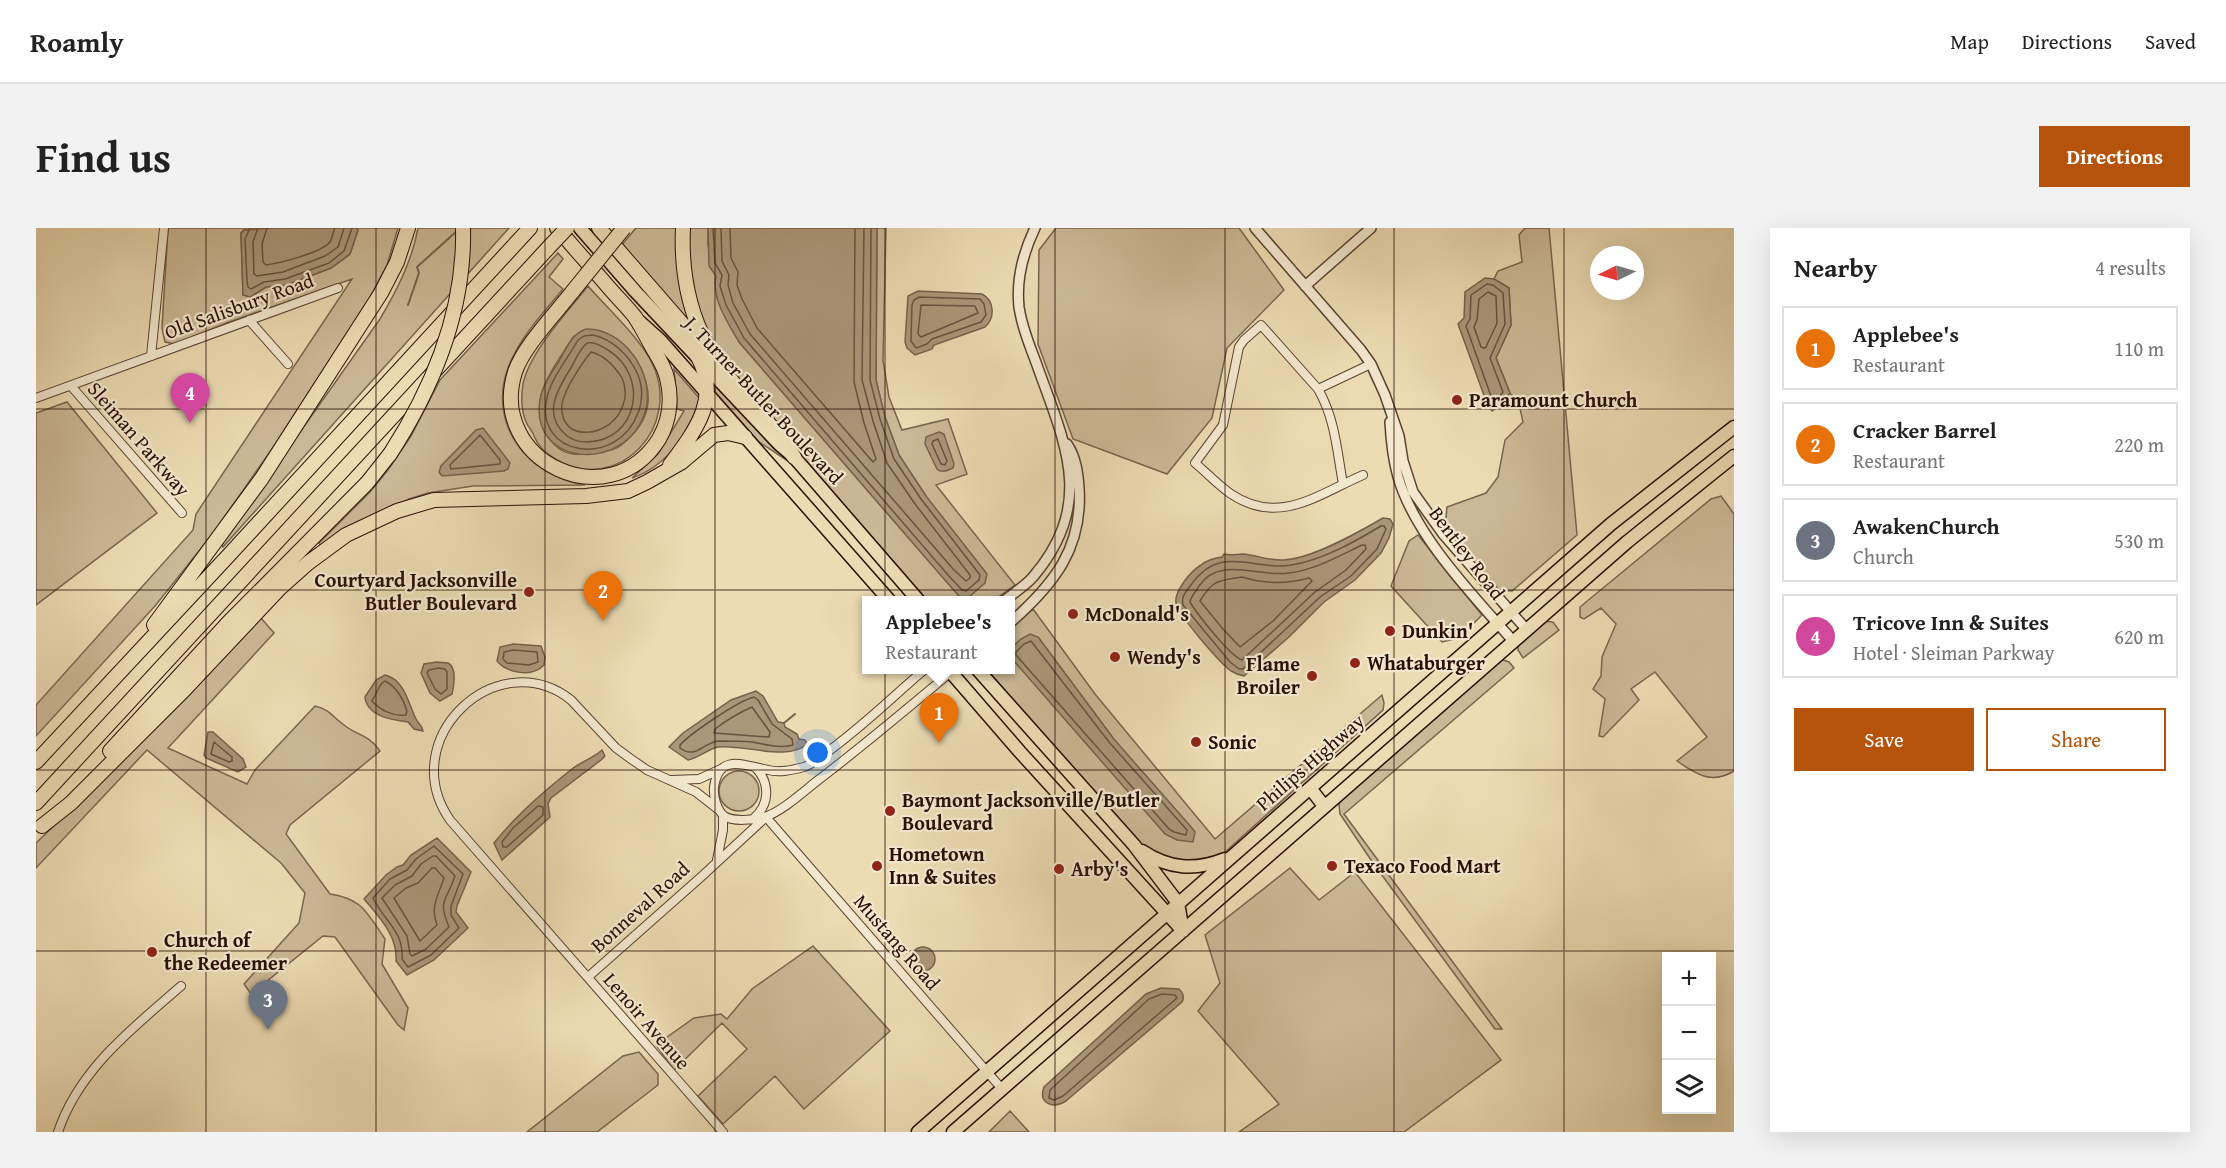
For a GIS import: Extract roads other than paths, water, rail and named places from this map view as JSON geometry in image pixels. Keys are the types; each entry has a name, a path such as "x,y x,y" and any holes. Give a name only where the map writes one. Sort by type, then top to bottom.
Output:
{"highway":[{"path":"111,681 262,478 381,293 397,262 408,228"},
{"path":"39,829 228,622 351,499 390,454 424,395 449,333 461,270 463,228"},
{"path":"36,762 530,228"},
{"name":"J. Turner Butler Boulevard","path":"557,228 635,318"},
{"path":"36,803 567,228"},
{"path":"599,228 784,441 794,458"},
{"path":"624,228 524,354 515,370 511,387 514,419 520,435 542,461 570,475 601,477 630,467 644,457 663,432 670,401 666,375 661,361 635,318"},
{"path":"682,228 683,264 689,296 704,339 719,365"},
{"path":"665,471 691,437 708,395 707,379 698,357"},
{"path":"39,829 71,803 185,689 287,582 308,562 346,536 397,511 434,500 614,494 637,487 681,462 714,435 728,433 745,436"}],"main road":[{"name":"J. Turner Butler Boulevard","path":"580,228 634,291 794,458 915,596"},
{"name":"J. Turner Butler Boulevard","path":"635,318 660,340 885,596"},
{"name":"Philips Highway","path":"918,1132 1611,524 1734,428"},
{"path":"953,1132 1526,629 1635,535 1732,457 1716,440"},
{"path":"955,674 1183,931"},
{"path":"982,674 1134,845 1178,903 1183,931"},
{"path":"1310,788 1324,806"},
{"path":"1134,845 1153,858 1180,867 1211,864 1236,854"}],"street":[{"path":"151,356 164,228"},
{"path":"1015,618 1051,583 1068,557 1079,514 1079,488 1074,459 1064,440 1025,335 1019,309 1018,292 1021,267 1024,252 1035,228"},
{"name":"Bentley Road","path":"1255,228 1371,364 1399,436 1407,478 1419,503 1526,629"},
{"path":"1305,286 1371,228"},
{"name":"Old Salisbury Road","path":"36,398 338,288"},
{"path":"249,320 288,364"},
{"path":"1343,484 1332,420 1318,389 1261,325 1239,347 1223,425 1195,464 1230,493 1253,505 1277,509 1292,507 1363,475"},
{"path":"1318,389 1371,364"},
{"name":"Sleiman Parkway","path":"71,386 182,513"},
{"name":"Bentley Road","path":"1390,411 1395,464 1408,503 1428,537 1450,567 1513,641"},
{"path":"1010,596 1031,579 1052,549 1069,506 1071,486 1064,440"},
{"path":"671,780 699,779 728,765 743,763 770,771 787,771 808,766 835,747 918,674"},
{"name":"Bonneval Road","path":"588,977 766,817 794,799 870,740 946,674"},
{"name":"Lenoir Avenue","path":"671,780 647,770 616,748 584,711 564,694 543,685 515,683 501,686 468,702 449,722 439,740 434,759 436,791 443,810 450,820 723,1132"},
{"path":"753,819 763,810 766,798 765,782 756,767"},
{"name":"Bonneval Road","path":"717,862 723,830 714,786 721,769"},
{"path":"671,780 703,796 721,813"},
{"name":"Bonneval Road","path":"721,813 736,820 766,817"},
{"name":"Mustang Road","path":"766,817 1002,1089"},
{"path":"58,1132 79,1088 102,1058 181,986"}],"water":[{"path":"356,228 358,230 350,254 331,268 286,285 266,287 250,297 243,295 241,233 244,230"},
{"path":"708,228 877,228 876,380 885,417 899,455 926,496 987,574 985,583 970,596 959,596 739,342 718,302 716,276 709,266"},
{"path":"1485,278 1494,279 1509,288 1511,325 1496,358 1510,393 1503,404 1492,411 1486,401 1458,324 1464,318 1465,292"},
{"path":"918,291 982,294 991,305 991,319 985,327 934,345 932,349 915,355 907,348 905,342 908,296"},
{"path":"586,329 613,336 634,355 646,382 648,395 646,409 636,431 620,445 600,453 580,454 562,449 548,437 540,419 541,395 572,339"},
{"path":"483,428 510,463 508,469 442,476 439,472 441,466 476,430"},
{"path":"939,432 944,434 954,464 953,468 946,471 937,469 925,444 926,437"},
{"path":"1383,518 1390,519 1393,524 1381,553 1355,580 1324,602 1289,637 1244,676 1231,671 1218,659 1178,609 1176,598 1180,587 1203,563 1222,557 1224,554 1243,554 1279,560 1308,555 1335,544"},
{"path":"1030,634 1038,637 1113,738 1192,828 1195,832 1193,842 1177,840 1165,834 1015,662 1015,644"},
{"path":"513,644 541,646 545,657 544,665 533,672 526,673 513,671 501,665 497,661 500,647"},
{"path":"437,662 451,665 454,677 452,694 440,701 430,693 421,673 424,664"},
{"path":"385,675 401,687 423,731 414,729 408,722 382,716 367,704 365,697 376,680"},
{"path":"756,691 763,696 778,722 784,723 785,727 797,734 799,739 805,740 807,744 789,752 718,747 688,760 669,747 683,733 731,700"},
{"path":"208,732 213,732 243,759 246,767 238,772 206,758 204,755"},
{"path":"602,750 605,756 601,760 551,798 548,804 550,817 502,860 494,843 512,823 562,777"},
{"path":"437,838 471,872 456,912 468,928 434,960 407,975 396,961 391,935 364,899 386,875 403,865 411,855"},
{"path":"923,947 928,948 934,954 934,964 928,970 923,971 918,970 912,964 911,959 912,954 918,948"},
{"path":"1161,988 1179,989 1183,995 1182,1002 1066,1101 1052,1105 1045,1101 1044,1087 1146,994"}],"waterway":[{"path":"408,305 419,273 417,267 458,230"},
{"path":"784,723 795,714"}],"place":[{"name":"Paramount Church","path":"1457,400"},
{"name":"Tricove Inn & Suites","path":"190,423"},
{"name":"Courtyard Jacksonville Butler Boulevard","path":"529,592"},
{"name":"McDonald's","path":"1073,614"},
{"name":"Cracker Barrel","path":"603,621"},
{"name":"Dunkin'","path":"1390,631"},
{"name":"Wendy's","path":"1115,657"},
{"name":"Whataburger","path":"1355,663"},
{"name":"Flame Broiler","path":"1312,676"},
{"name":"Sonic","path":"1196,742"},
{"name":"Applebee's","path":"939,743"},
{"name":"Baymont Jacksonville/Butler Boulevard","path":"890,811"},
{"name":"Hometown Inn & Suites","path":"877,866"},
{"name":"Texaco Food Mart","path":"1332,866"},
{"name":"Arby's","path":"1059,869"},
{"name":"Church of the Redeemer","path":"152,952"},
{"name":"AwakenChurch","path":"268,1030"}]}
